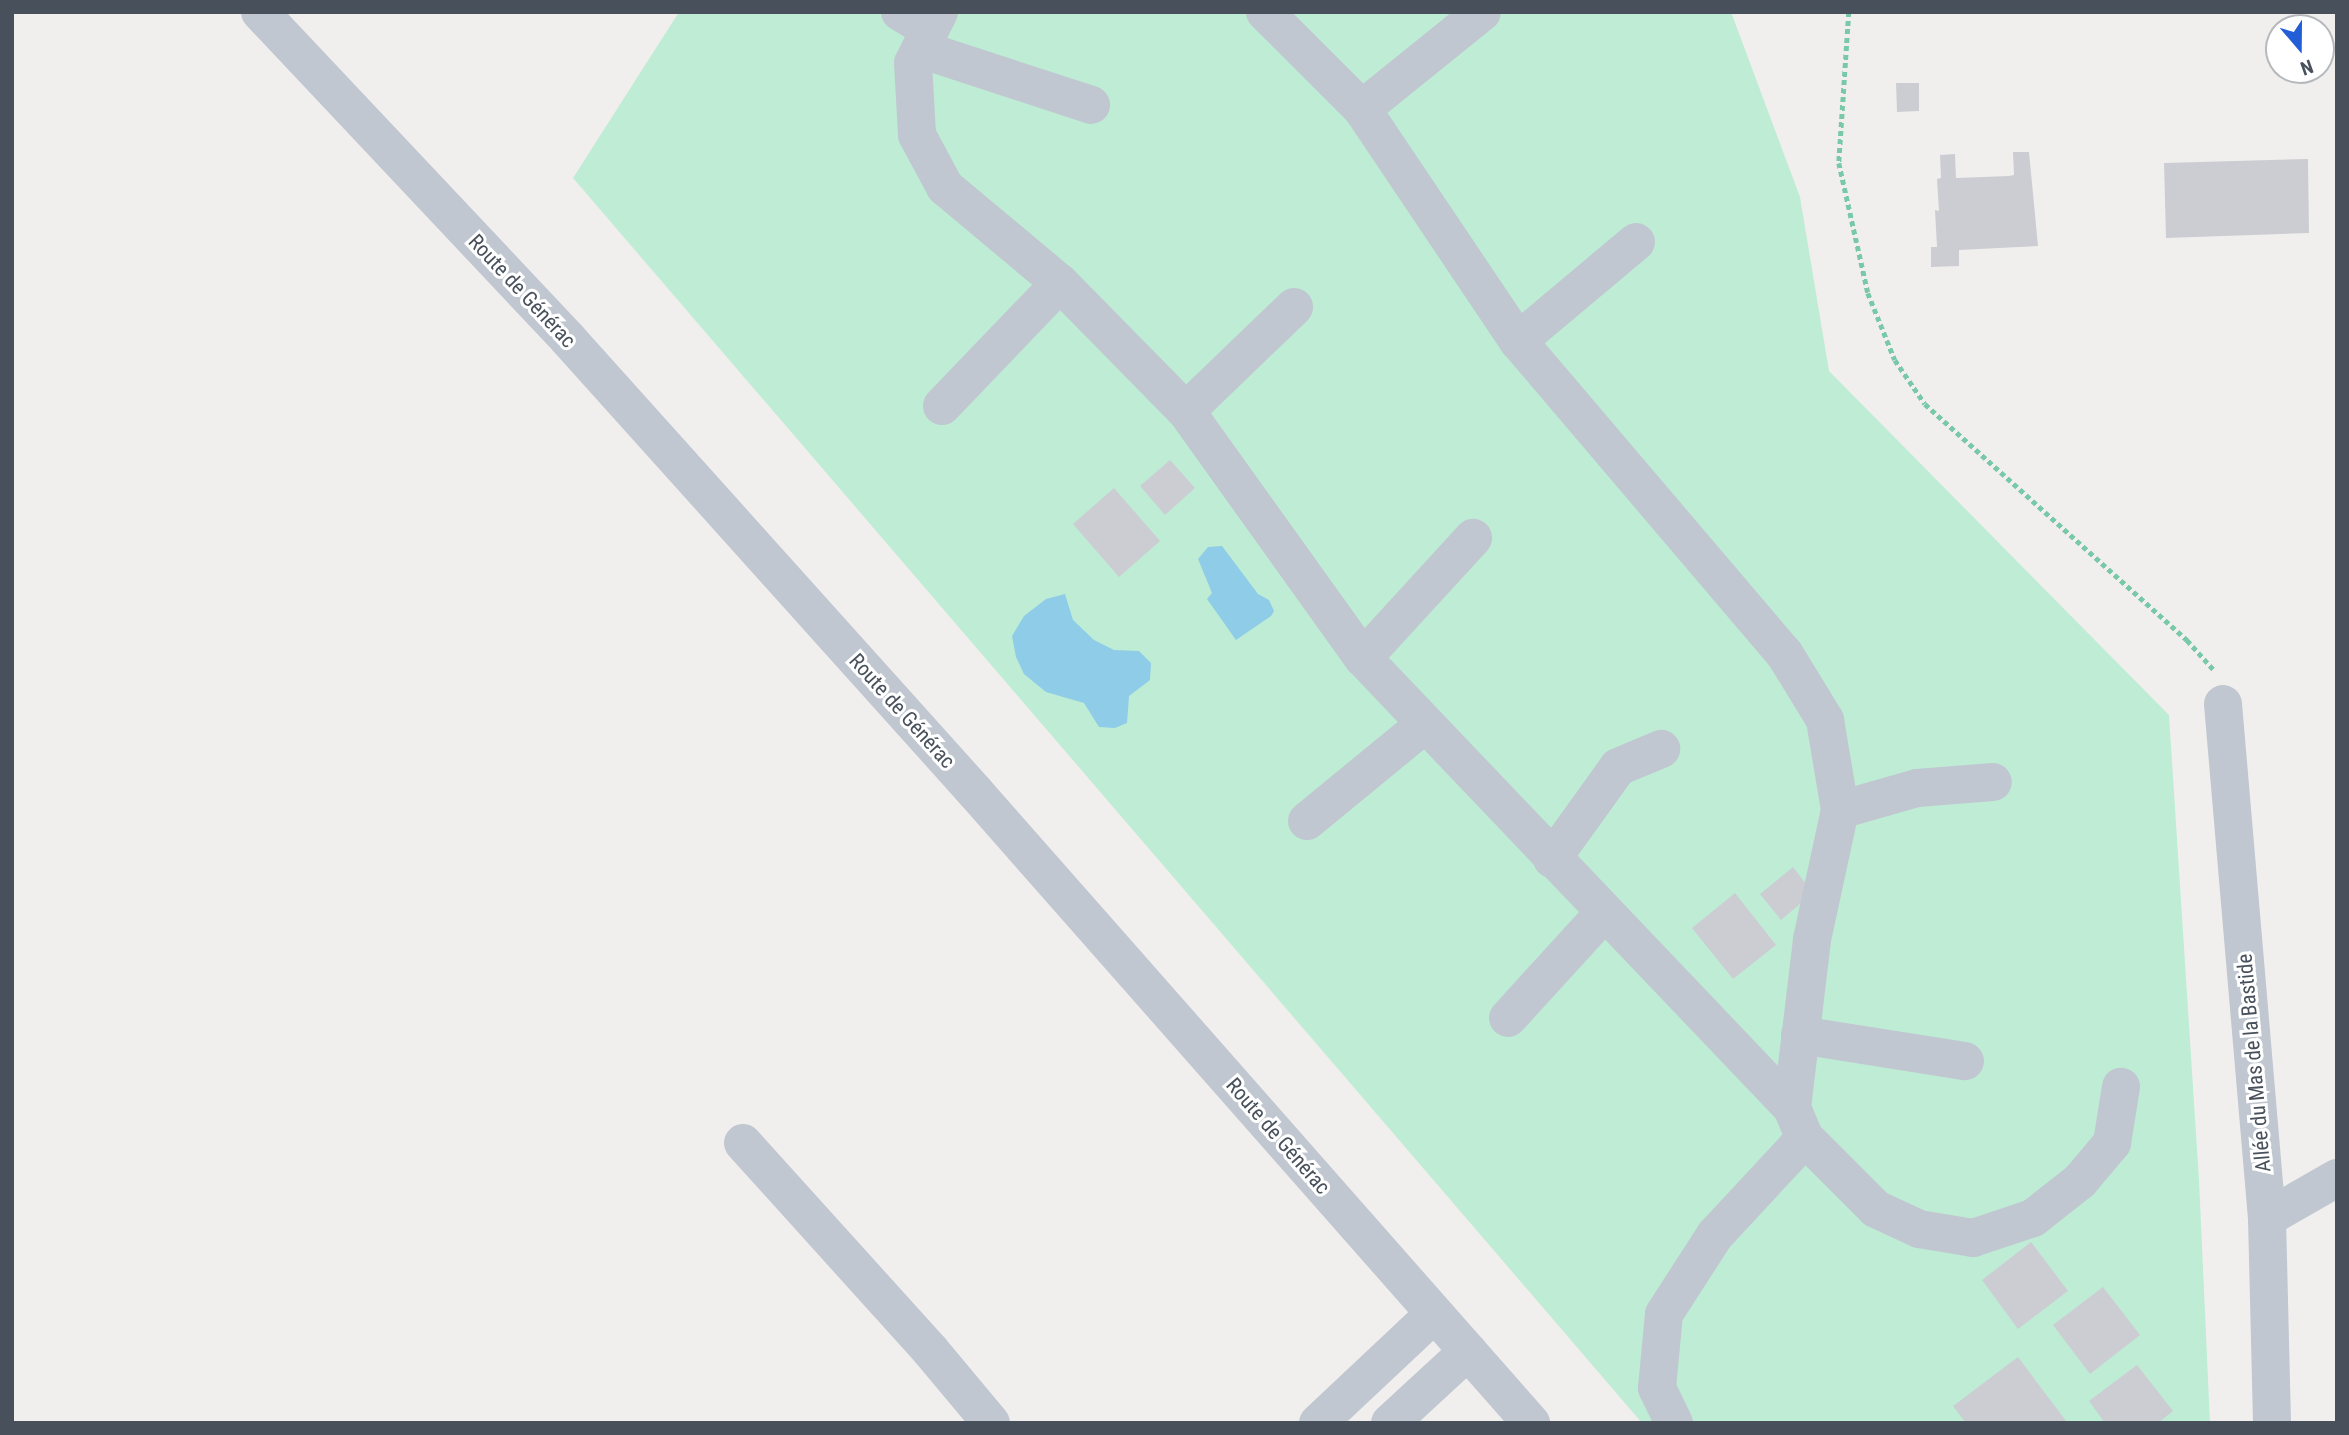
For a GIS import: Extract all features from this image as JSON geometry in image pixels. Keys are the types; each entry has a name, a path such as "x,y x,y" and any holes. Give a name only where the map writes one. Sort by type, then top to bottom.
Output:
{"street":[{"name":"Route de Générac","path":"260,12 596,370 976,793 1531,1423"},
{"path":"1265,12 1362,109 1518,341 1784,653 1825,720 1840,810 1812,940 1800,1035 1798,1123 1715,1235 1664,1314 1657,1388 1674,1423"},
{"path":"1362,109 1482,12"},
{"path":"1091,105 922,26 913,63 917,135 945,187 1060,283 1186,411 1363,658 1604,913 1876,1209 1919,1229 1973,1238 2033,1218 2080,1181 2112,1143 2121,1087"},
{"path":"1518,341 1636,242"},
{"path":"942,406 1060,283"},
{"path":"1186,411 1293,307"},
{"path":"1363,658 1473,538"},
{"name":"Allée du Mas de la Bastide","path":"2223,704 2267,1218 2272,1423"},
{"path":"1307,821 1425,724"},
{"path":"1552,859 1618,767 1661,749"},
{"path":"1840,810 1917,788 1993,782"},
{"path":"1508,1017 1604,913"},
{"path":"1800,1035 1965,1061"},
{"path":"743,1143 930,1350 991,1423"},
{"path":"2267,1218 2337,1178"},
{"path":"1318,1423 1434,1314"},
{"path":"1390,1423 1468,1351"}],"path":[{"path":"1849,12 1839,163 1868,293 1895,360 1925,404 2187,639 2213,669 2223,704"}],"green space":[{"path":"679,12 1731,12 1800,197 1829,371 2169,715 2199,1180 2210,1423 1642,1423 573,178"}],"water":[{"path":"1222,546 1258,594 1269,600 1274,611 1271,616 1236,640 1207,599 1212,593 1198,559 1208,547"},
{"path":"1065,594 1073,620 1094,640 1114,650 1139,651 1151,663 1150,680 1129,696 1127,723 1115,728 1099,727 1084,703 1046,692 1024,674 1016,657 1012,636 1024,616 1046,599"}],"building":[{"path":"1896,83 1919,83 1919,111 1897,112"},
{"path":"2013,152 2029,152 2038,246 1959,250 1959,266 1931,267 1931,247 1937,247 1935,210 1939,211 1937,179 1941,178 1940,155 1955,154 1956,178 2009,176 2014,175"},
{"path":"2308,159 2309,233 2166,238 2164,163"},
{"path":"1170,460 1195,488 1165,515 1140,486"},
{"path":"1114,488 1160,541 1119,577 1073,524"},
{"path":"1793,867 1813,893 1781,920 1760,894"},
{"path":"1735,893 1776,945 1733,979 1692,928"},
{"path":"2031,1242 2068,1291 2018,1329 1982,1280"},
{"path":"2103,1287 2140,1335 2090,1374 2053,1325"},
{"path":"2018,1357 2066,1421 1966,1423 1953,1406"},
{"path":"2137,1365 2173,1411 2158,1423 2105,1423 2089,1401"}]}
